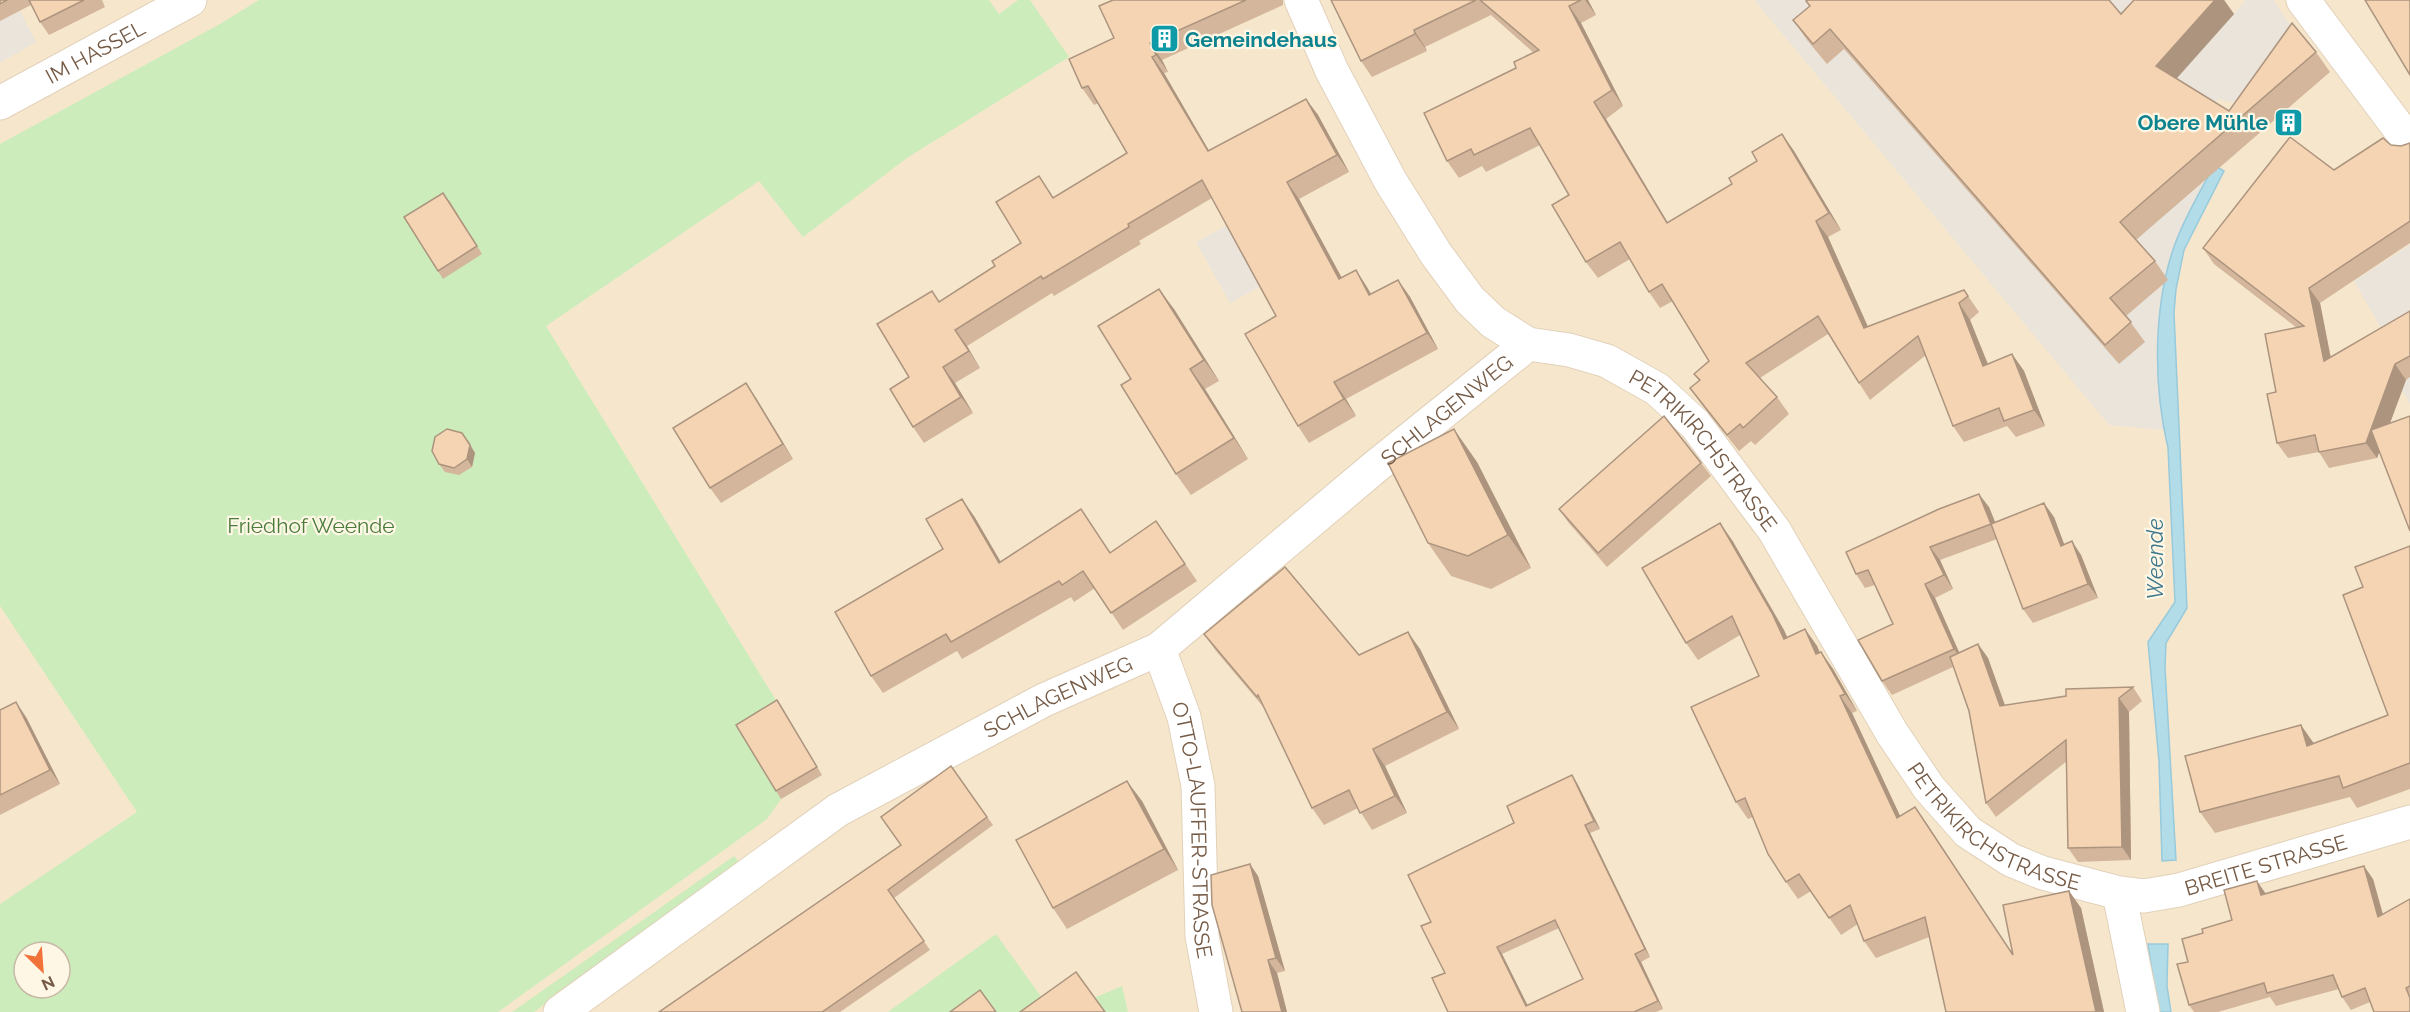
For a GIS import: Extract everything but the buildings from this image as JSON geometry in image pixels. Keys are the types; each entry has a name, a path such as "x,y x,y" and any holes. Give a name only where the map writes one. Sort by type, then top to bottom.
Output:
{"street":[{"name":"IM HASSEL","path":"0,103 190,0"},
{"name":"PETRIKIRCHSTRASSE","path":"1301,0 1332,71 1391,182 1436,254 1470,300 1493,322 1528,344 1569,350 1607,361 1657,389 1695,424 1774,530 1892,733 1929,788 1968,832 2010,860 2043,873 2119,893"},
{"path":"2312,13 2410,143"},
{"name":"SCHLAGENWEG","path":"560,1012 838,810 1044,700 1159,649 1375,466 1528,344"},
{"name":"OTTO-LAUFFER-STRASSE","path":"1159,649 1184,717 1198,786 1202,936 1216,1012"},
{"name":"BREITE STRASSE","path":"2119,893 2144,896 2179,890 2408,829"},
{"path":"2119,893 2143,1012"}],"shaded area":[{"path":"0,0 2410,0 2410,1012 0,1012"},
{"path":"1756,0 2160,0 2207,44 2246,0 2274,0 2294,31 2242,105 2218,99 2188,149 2214,165 2165,281 2160,305 2159,381 2164,430 2109,425"},
{"path":"0,7 6,18 20,11 36,42 0,63"},
{"path":"1259,208 1292,269 1230,303 1196,242"},
{"path":"2410,245 2410,404 2378,348 2389,342 2354,281"}],"green space":[{"name":"Friedhof Weende","path":"259,0 989,0 999,14 1018,0 1030,0 1069,57 907,158 803,237 759,181 546,326 822,775 781,799 767,819 498,1012 0,1012 0,904 137,812 0,606 0,144 220,24"},
{"path":"734,856 739,862 534,1012 512,1012"},
{"path":"996,934 1052,1012 888,1012"},
{"path":"1122,986 1128,1012 1104,1012 1094,998"}],"water":[{"path":"2214,165 2224,171 2184,250 2174,313 2187,608 2166,643 2165,668 2176,860 2162,861 2159,761 2148,642 2175,602 2168,448 2163,424 2158,372 2159,319 2168,268 2175,244"},
{"path":"2148,944 2168,944 2167,986 2171,1012 2158,1012"}],"place":[{"name":"Gemeindehaus","path":"1164,39"},
{"name":"Obere Mühle","path":"2289,122"}],"water label":[{"name":"Weende","path":"2155,559"}]}
